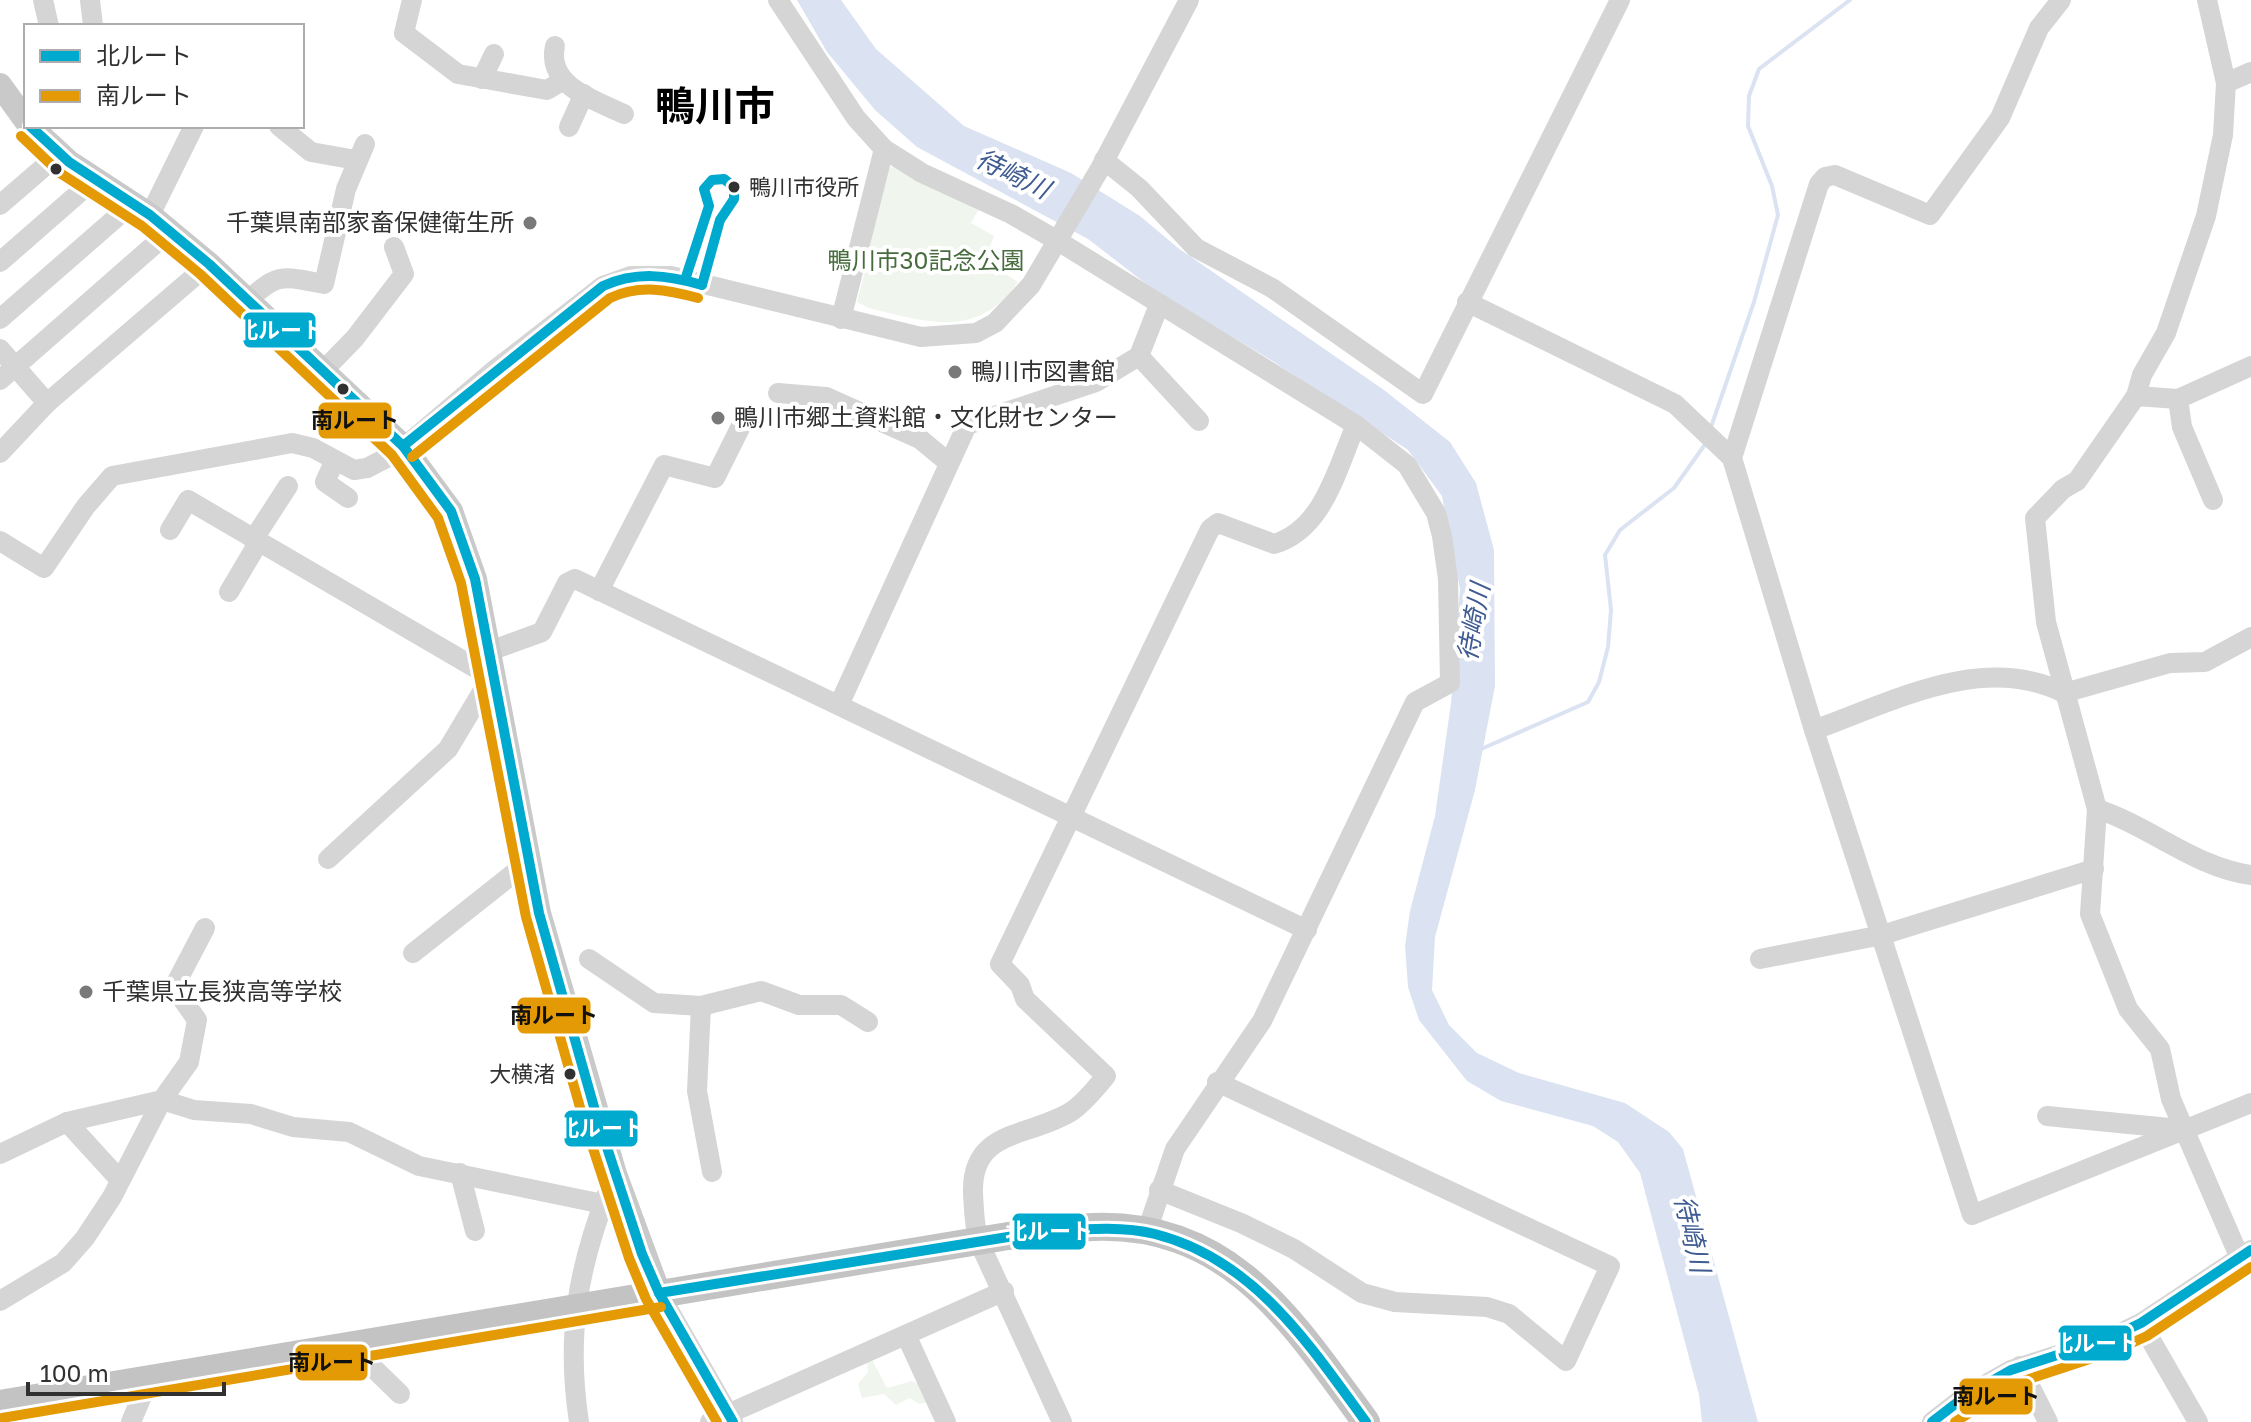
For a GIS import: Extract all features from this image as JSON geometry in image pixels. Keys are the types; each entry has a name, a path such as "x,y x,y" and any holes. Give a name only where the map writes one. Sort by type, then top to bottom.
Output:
{"highway":[{"path":"0,1404 659,1293 979,1242 1095,1227 1147,1231 1204,1250 1248,1277 1285,1314 1366,1422"}],"main road":[{"path":"0,85 24,118"},
{"path":"33,128 55,141 95,179 170,231 249,300 403,446 443,497 458,525 475,579 528,862 563,1002 615,1174 659,1293"}],"street":[{"path":"43,0 49,24"},
{"path":"90,0 93,24"},
{"path":"412,0 404,33 458,74 547,90 562,81"},
{"path":"778,0 856,118 884,149 922,173 1059,239 1159,305 1356,425 1407,465 1436,513 1448,579 1450,683 1415,702 1262,1021 1217,1082 1175,1149 1147,1231"},
{"path":"0,541 44,568 86,506 112,476 292,443 313,448 360,471 403,446 562,317 603,286 619,279 663,275 921,337 976,333 1015,304 1059,239 1189,0"},
{"path":"1102,164 1139,188 1196,248 1272,288 1423,394 1620,0"},
{"path":"1726,454 1819,184 1825,177 1835,175 1930,215 2000,118 2039,28 2061,0"},
{"path":"1932,1422 1967,1395 2020,1366 2110,1338 2141,1323 2245,1253 2171,1099 2160,1049 2128,1009 2090,914 2097,809 2046,622 2035,518 2063,489 2077,481 2136,396 2142,375 2166,333 2206,216 2223,135 2226,83 2209,9 2223,0"},
{"path":"555,46 552,59 562,81 624,114"},
{"path":"482,79 494,54"},
{"path":"2226,83 2251,72"},
{"path":"569,127 584,94"},
{"path":"0,319 142,209 193,128"},
{"path":"249,300 267,282 279,277 324,284 360,152 311,152 281,128"},
{"path":"0,205 55,141"},
{"path":"841,319 884,149"},
{"path":"0,262 95,179"},
{"path":"8,374 170,231"},
{"path":"323,371 355,338 404,274 394,247"},
{"path":"0,453 47,403 209,264"},
{"path":"1467,302 1675,404 1726,454 1972,1215 2184,1129 2208,1123 2251,1103"},
{"path":"839,705 962,432 974,420 1096,382 1139,356 1159,305"},
{"path":"0,349 8,374 47,403"},
{"path":"1139,356 1199,421"},
{"path":"2136,396 2178,399 2251,366"},
{"path":"778,393 826,397 920,439 949,463"},
{"path":"2178,399 2182,427 2213,500"},
{"path":"599,591 664,465 715,478 742,424"},
{"path":"1062,1422 979,1242 975,1228 973,1174 978,1158 1001,1141 1072,1111 1106,1076 1025,999 1020,985 1000,964 1210,529 1218,523 1227,524 1274,544 1302,531 1317,513 1356,425"},
{"path":"335,460 325,482 348,498"},
{"path":"229,592 288,486"},
{"path":"170,530 188,500 491,677 448,749 328,859"},
{"path":"487,652 542,632 567,583 575,579 1307,930"},
{"path":"1814,730 1956,680 1995,677 2043,683 2064,693 2170,663 2205,662 2251,637"},
{"path":"2097,809 2121,817 2227,872 2251,875"},
{"path":"413,953 528,862"},
{"path":"1760,959 1882,935 2094,869"},
{"path":"3,1293 63,1263 85,1238 162,1100 189,1062 197,1037 197,1020 174,987 205,928"},
{"path":"589,959 654,1003 701,1006 761,991 799,1005 841,1005 868,1022"},
{"path":"701,1006 697,1091 712,1172"},
{"path":"1159,1190 1241,1223 1294,1249 1362,1293 1395,1302 1487,1307 1509,1314 1566,1361 1610,1266 1217,1082"},
{"path":"0,1154 67,1122 162,1100 194,1110 251,1114 293,1127 349,1132 405,1161 603,1204"},
{"path":"2047,1116 2184,1129"},
{"path":"67,1122 120,1180"},
{"path":"460,1173 475,1231"},
{"path":"579,1422 573,1384 573,1309 603,1204 615,1174"},
{"path":"710,1422 732,1418 1004,1291"},
{"path":"659,1293 732,1418"},
{"path":"2141,1323 2198,1422"},
{"path":"906,1335 946,1422"},
{"path":"360,1345 366,1361 400,1394"},
{"path":"2020,1366 2048,1422"},
{"path":"131,1422 142,1396 139,1383"}],"green space":[{"name":"鴨川市30記念公園","path":"893,166 980,207 971,223 994,236 985,260 1018,282 986,312 950,322 930,321 869,308 857,302 868,260 864,255 889,168"},
{"path":"871,1358 887,1388 912,1381 920,1384 928,1402 919,1404 910,1398 896,1405 884,1394 862,1398 858,1384 868,1372 867,1360"}],"water":[{"name":"待崎川","path":"797,0 841,0 876,49 964,126 1071,173 1140,216 1178,248 1384,390 1450,442 1476,483 1494,550 1495,686 1475,790 1435,937 1432,990 1449,1025 1477,1053 1519,1073 1625,1103 1669,1132 1683,1149 1758,1422 1702,1422 1699,1395 1640,1173 1618,1142 1593,1126 1501,1101 1467,1081 1419,1020 1408,987 1405,946 1410,911 1435,816 1451,703 1460,589 1442,496 1408,450 1271,360 1158,293 1088,239 917,147 875,110 827,52"}],"waterway":[{"path":"1711,427 1754,302 1778,215 1772,186 1748,126 1749,96 1759,69 1850,0"},
{"path":"1479,750 1588,702 1599,682 1608,647 1611,610 1605,555 1620,530 1674,488 1706,443"}],"transit line":[{"name":"北ルート","path":"32,128 69,162 150,215 209,264 403,446 451,511 475,579 539,913 596,1114 642,1254 659,1293 733,1422"},
{"name":"南ルート","path":"21,136 60,173 142,226 200,274 392,455 438,518 461,583 526,917 583,1118 629,1258 646,1299 717,1422"},
{"name":"北ルート","path":"685,280 709,206 704,189 712,180 724,179 734,187 734,199 720,220 702,285"},
{"name":"北ルート","path":"403,446 603,286 640,276 702,285"},
{"name":"南ルート","path":"412,457 610,298 643,290 698,298"},
{"name":"北ルート","path":"659,1293 1039,1232 1097,1229 1141,1231 1190,1246 1222,1263 1250,1284 1300,1335 1366,1422"},
{"name":"北ルート","path":"1932,1422 1967,1395 2011,1370 2110,1338 2141,1323 2251,1250"},
{"name":"南ルート","path":"1955,1422 2017,1383 2114,1351 2147,1336 2251,1267"},
{"name":"南ルート","path":"2,1418 661,1307"}],"place":[{"name":"鴨川市役所","path":"734,187"},
{"name":"千葉県南部家畜保健衛生所","path":"530,223"},
{"name":"鴨川市図書館","path":"955,372"},
{"name":"鴨川市郷土資料館・文化財センター","path":"718,418"},
{"name":"千葉県立長狭高等学校","path":"86,992"},
{"name":"大横渚","path":"570,1074"}],"district":[{"name":"鴨川市","path":"715,106"}]}
